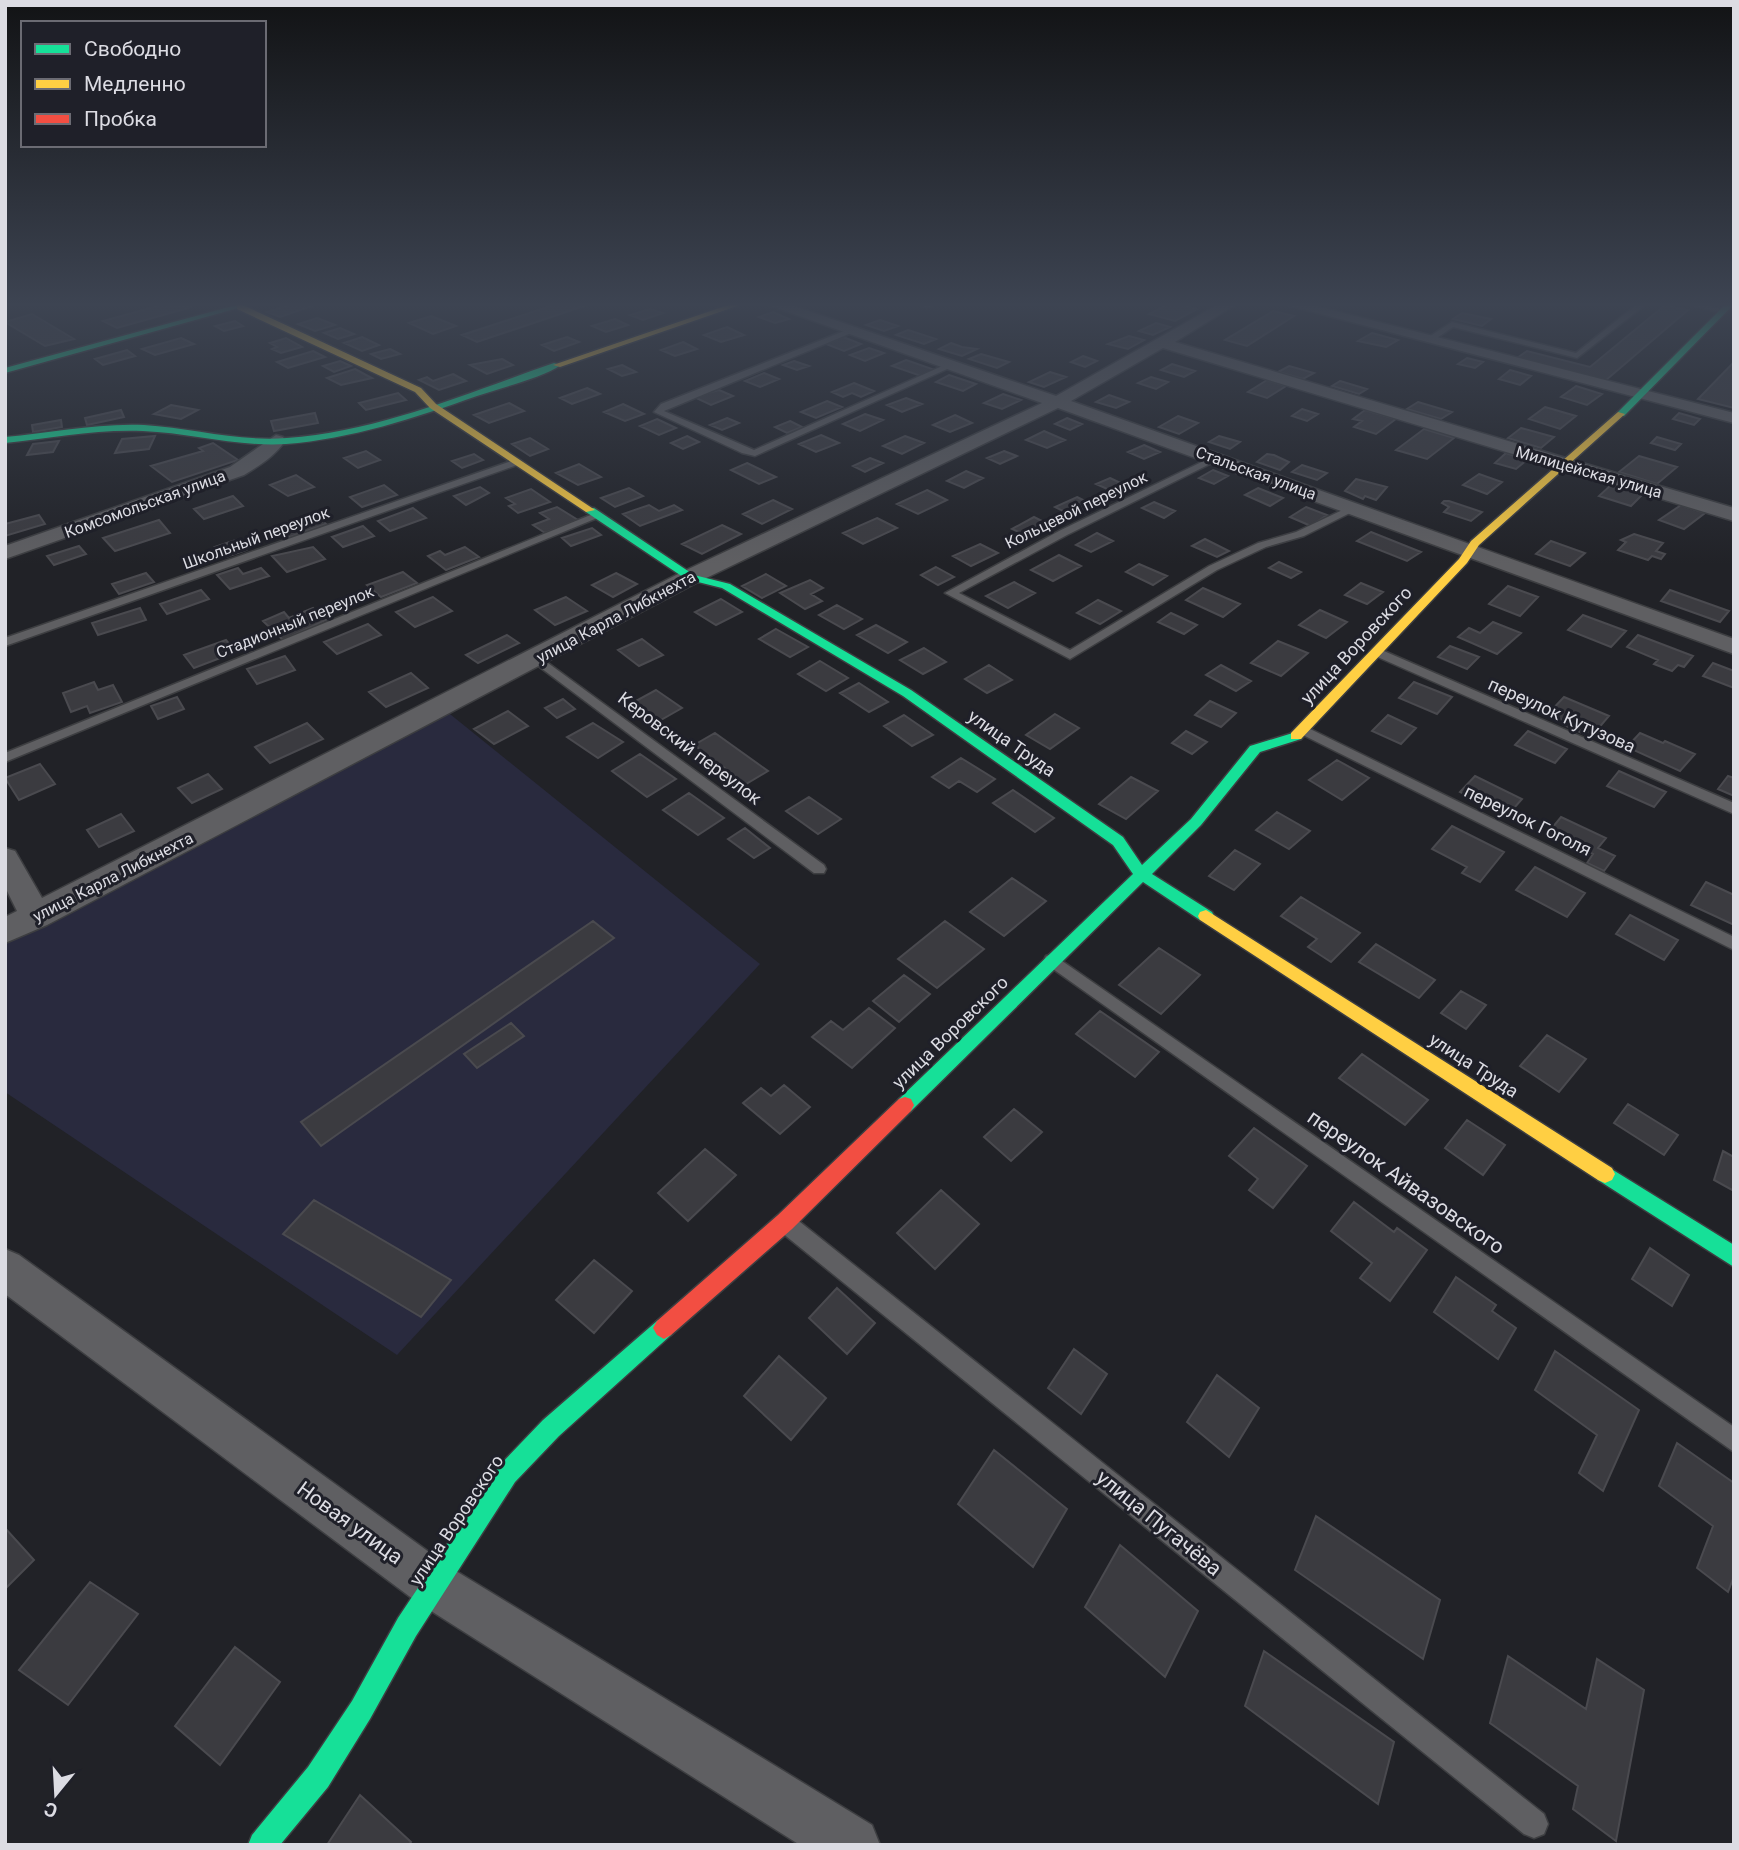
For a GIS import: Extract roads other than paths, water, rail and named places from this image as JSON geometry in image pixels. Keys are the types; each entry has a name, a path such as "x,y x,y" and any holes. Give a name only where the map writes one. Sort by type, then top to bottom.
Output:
{"street":[{"name":"улица Труда","path":"419,391 433,407 690,577 726,586 907,693 1118,841 1143,875 1734,1257"},
{"path":"5,440 141,428 276,441 332,435 480,391"},
{"name":"Стальская улица","path":"1027,391 1470,549 1734,647"},
{"name":"улица Карла Либкнехта","path":"5,931 537,659 690,577 1076,391"},
{"name":"Милицейская улица","path":"1323,391 1734,515"},
{"path":"1630,391 1734,418"},
{"name":"улица Воровского","path":"262,1845 318,1777 434,1585 508,1474 551,1428 785,1222 1196,822 1255,749 1294,737 1304,730 1462,561 1470,549 1644,391"},
{"name":"Комсомольская улица","path":"5,553 237,471 261,457 276,441"},
{"path":"5,858 36,917"},
{"name":"Новая улица","path":"5,1269 434,1585 852,1845"}],"lane":[{"path":"699,391 664,405 658,409 659,412 755,453 893,391"},
{"name":"Кольцевой переулок","path":"1217,458 1030,550 951,593 1070,655 1223,562 1262,545 1300,534 1355,508"},
{"name":"Школьный переулок","path":"5,642 517,462"},
{"name":"Стадионный переулок","path":"5,758 597,516"},
{"name":"переулок Кутузова","path":"1377,652 1734,809"},
{"name":"Керовский переулок","path":"537,659 819,869"},
{"name":"переулок Гоголя","path":"1304,730 1734,944"},
{"name":"переулок Айвазовского","path":"1052,960 1734,1441"},
{"name":"улица Пугачёва","path":"785,1222 1534,1824"}]}
